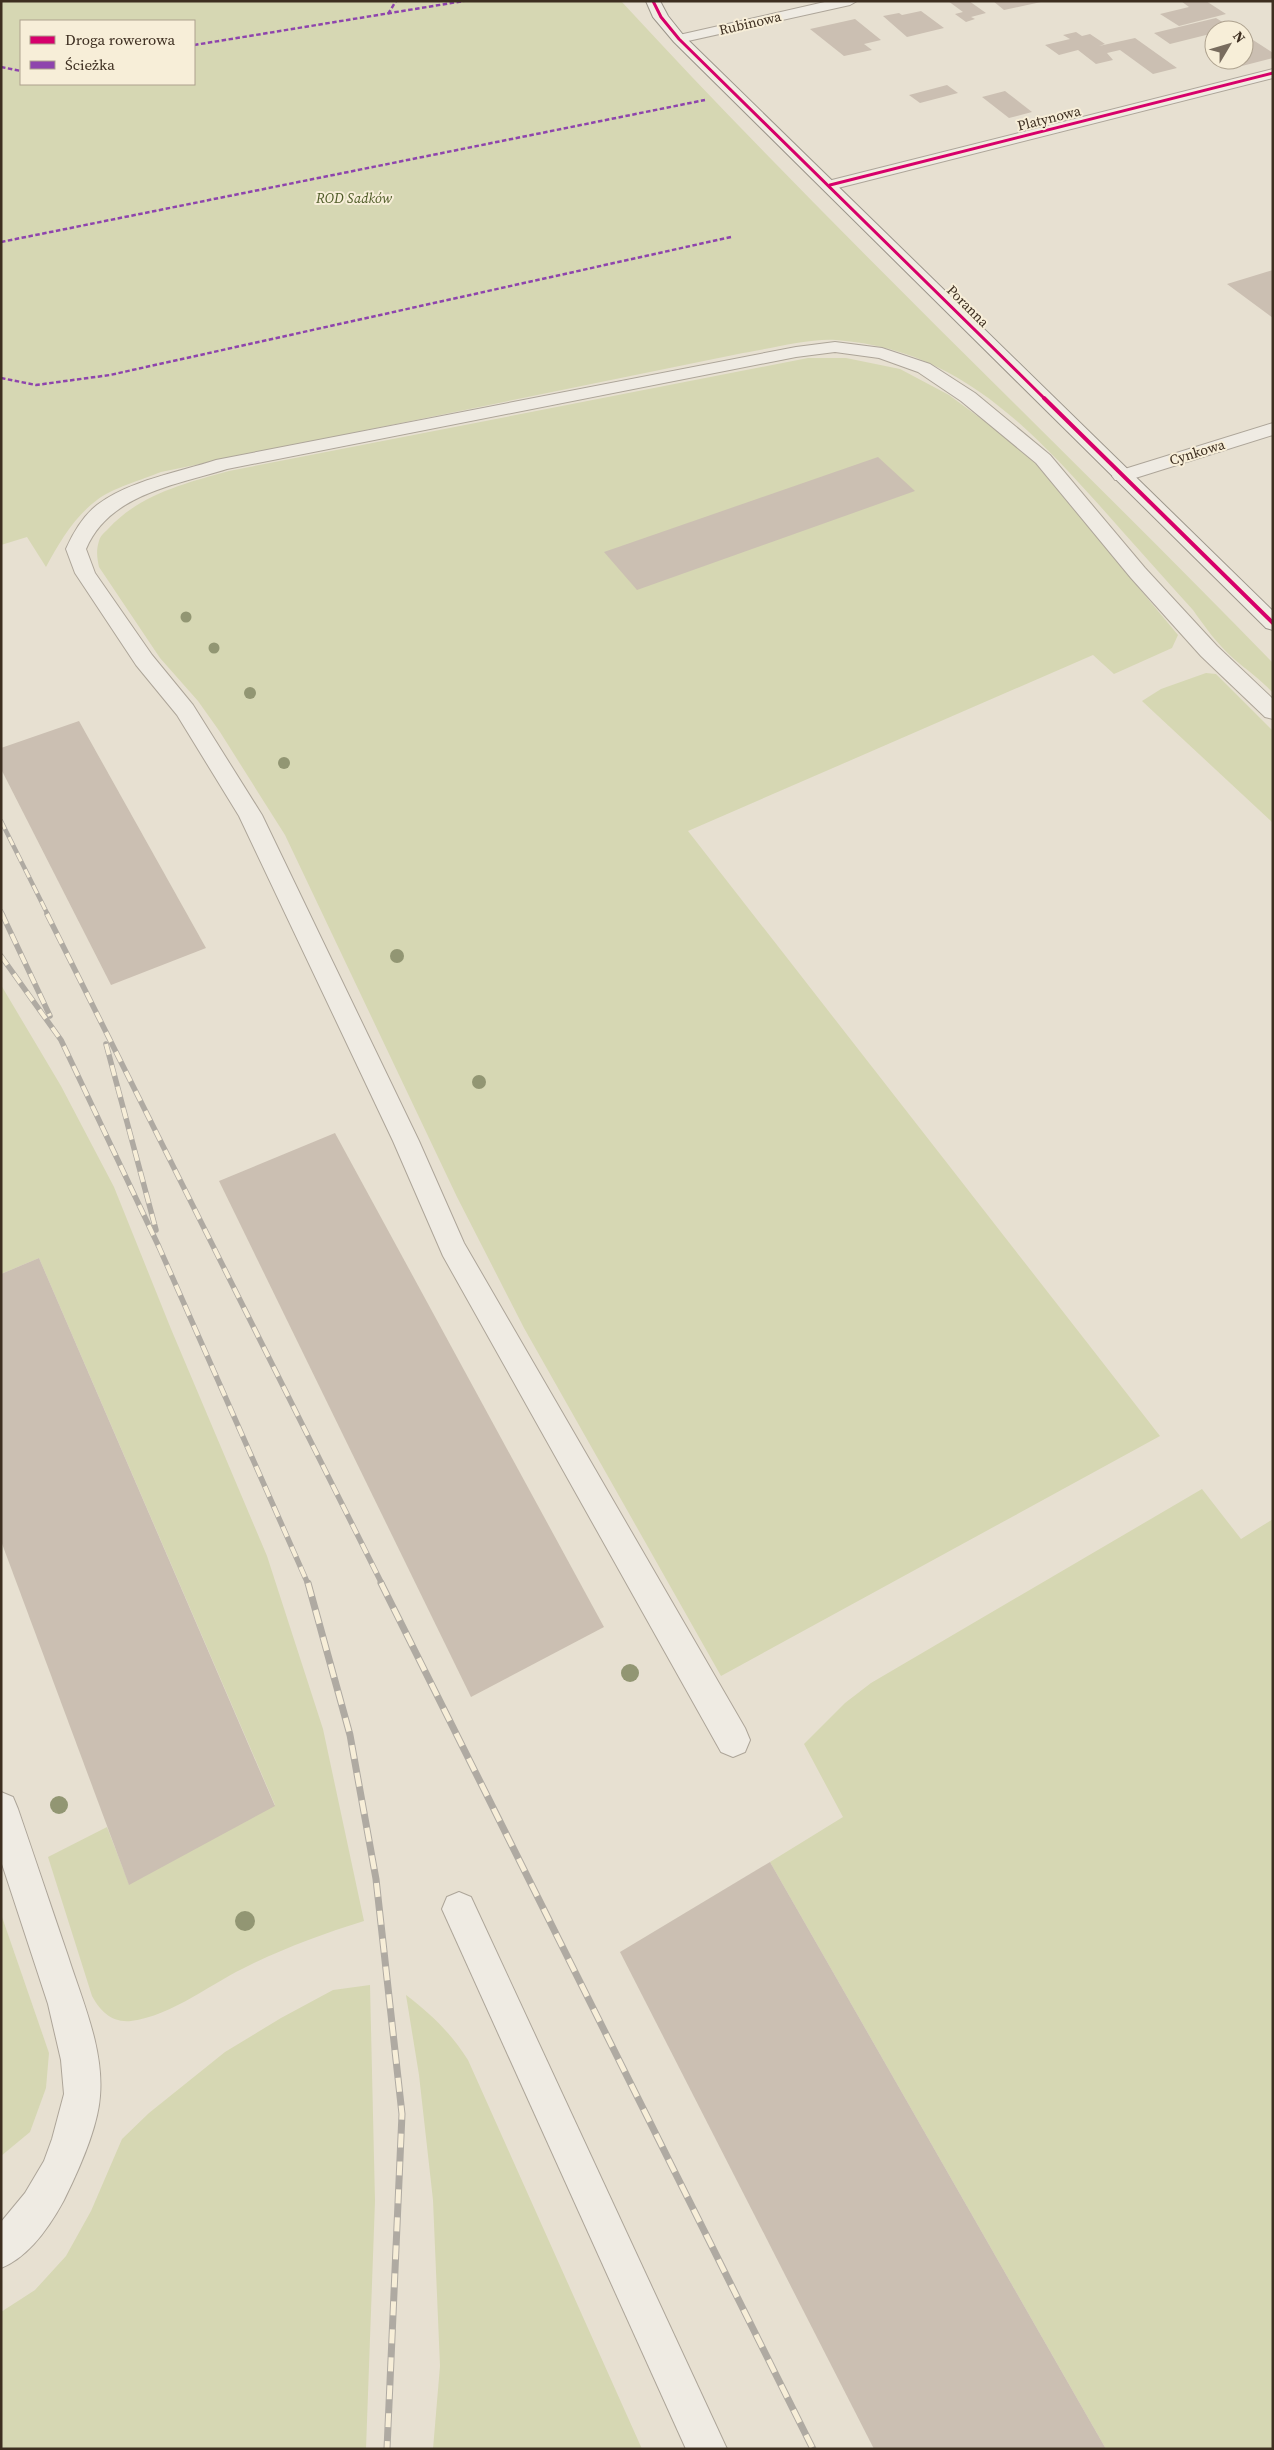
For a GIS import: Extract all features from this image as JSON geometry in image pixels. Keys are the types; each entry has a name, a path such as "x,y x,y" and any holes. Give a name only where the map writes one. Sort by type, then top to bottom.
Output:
{"street":[{"name":"Poranna","path":"653,1 656,10 665,24 679,39 830,185 1122,476 1273,623"},
{"name":"Rubinowa","path":"679,39 850,1"},
{"name":"Platynowa","path":"830,185 1273,73"},
{"path":"734,1740 453,1248 406,1141 250,815 185,710 144,660 85,573 76,549 83,533 105,509 120,501 135,494 223,464 796,352 835,347 882,353 924,368 968,397 1043,459 1138,573 1209,651 1273,712"},
{"name":"Cynkowa","path":"1122,476 1273,429"},
{"path":"1,1809 66,2004 74,2036 82,2094 73,2133 54,2183 24,2228 1,2249"},
{"path":"458,1909 707,2449"}],"green space":[{"name":"ROD Sadków","path":"1,1 621,1 781,169 1273,663 1273,693 1223,648 1193,610 1072,475 1015,419 984,395 952,375 917,358 878,346 836,340 802,342 743,353 161,472 110,492 89,507 68,531 46,567 27,537 1,545"},
{"path":"808,358 846,358 900,369 949,395 1003,435 1035,463 1178,635 1172,648 1114,674 1093,655 688,831 1160,1436 721,1676 524,1328 457,1197 285,835 220,732 198,701 160,658 99,567 97,551 103,534 134,507 164,491 229,471"},
{"path":"1206,673 1216,674 1273,731 1273,823 1142,701 1161,689"},
{"path":"1,985 61,1086 114,1187 171,1329 267,1556 323,1729 364,1921 278,1952 236,1972 177,2006 162,2013 131,2021 118,2020 107,2015 92,1996 48,1857 107,1827 129,1884 275,1805 39,1258 1,1274"},
{"path":"1202,1489 1241,1539 1273,1519 1273,2449 1106,2449 770,1862 843,1817 804,1744 845,1703 871,1683"},
{"path":"1,1914 49,2053 46,2088 30,2132 1,2156"},
{"path":"370,1985 375,2201 366,2449 1,2449 1,2312 35,2290 66,2256 91,2211 122,2139 149,2113 225,2052 281,2018 333,1990"},
{"path":"406,1995 440,2025 455,2041 468,2060 642,2449 433,2449 440,2366 433,2200 419,2075"}],"building":[{"path":"948,1 969,1 986,13 971,17 975,19 966,22 955,14 963,12"},
{"path":"993,1 1041,1 1041,2 1004,10"},
{"path":"1181,1 1206,1 1226,14 1179,26 1160,14 1189,7"},
{"path":"921,11 944,28 907,37 883,16 899,13 902,15"},
{"path":"855,19 881,40 864,44 872,50 844,56 810,29"},
{"path":"1204,21 1204,36 1170,44 1154,33"},
{"path":"1076,32 1082,36 1090,34 1105,44 1099,46 1135,38 1177,68 1153,74 1120,50 1107,53 1113,60 1096,64 1078,50 1059,55 1045,45 1070,39 1063,35"},
{"path":"1254,41 1273,53 1273,58 1254,63"},
{"path":"947,85 958,93 920,103 909,95"},
{"path":"1005,91 1032,112 1009,118 982,97"},
{"path":"1273,270 1273,318 1227,284"},
{"path":"878,457 915,491 637,590 604,552"},
{"path":"79,721 206,948 111,985 1,769 1,748"},
{"path":"335,1133 604,1627 471,1697 219,1181"},
{"path":"39,1258 275,1806 129,1885 1,1541 1,1274"},
{"path":"770,1862 1106,2449 874,2449 620,1952"}],"railway":[{"path":"1,821 48,915"},
{"path":"1,911 3,915"},
{"path":"2,914 50,1016"},
{"path":"47,914 382,1584"},
{"path":"1,956 61,1040 159,1247 308,1584"},
{"path":"106,1044 156,1230"},
{"path":"308,1583 350,1735 376,1879 402,2114 387,2449"},
{"path":"381,1583 813,2449"}],"marked path":[{"path":"388,14 396,1"},
{"path":"195,45 464,1"},
{"path":"1,67 20,71"},
{"path":"1,242 705,100"},
{"path":"1,378 36,385 110,375 731,237"}],"cycle path":[{"path":"653,1 667,26 679,39 1273,623"},
{"path":"830,185 1273,73"}]}
